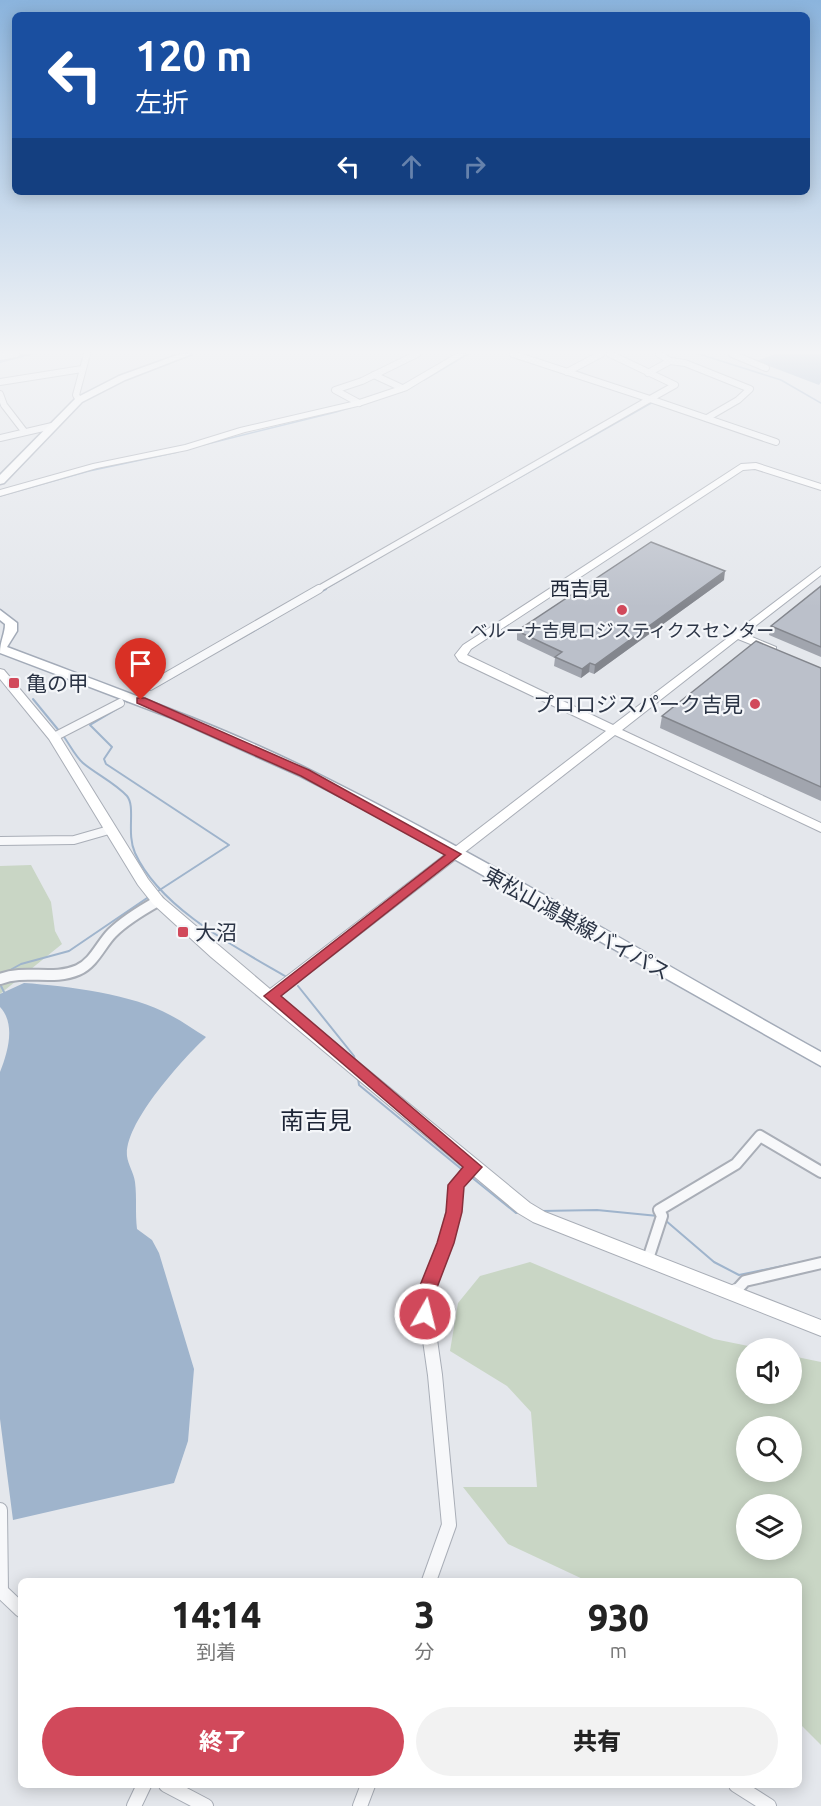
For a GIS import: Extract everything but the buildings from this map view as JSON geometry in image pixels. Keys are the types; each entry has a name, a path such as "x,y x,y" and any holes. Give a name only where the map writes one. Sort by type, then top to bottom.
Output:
{"main road":[{"path":"0,481 40,438"},
{"path":"0,614 11,623 11,631 1,646"},
{"name":"東松山鴻巣線バイパス","path":"1,646 103,685 241,743 324,783 458,851 821,1048"},
{"name":"東松山鴻巣線バイパス","path":"458,851 821,1060"}],"street":[{"path":"0,493 96,466 187,447 216,438"},
{"path":"150,686 582,438"},
{"path":"765,438 776,442"},
{"path":"821,488 756,466 741,467 467,647 460,655 463,659 821,828"},
{"path":"271,996 821,570"},
{"path":"737,634 779,652"},
{"path":"0,672 54,737 110,830 158,901 474,1167 539,1217 821,1328"},
{"path":"54,737 120,703"},
{"path":"0,841 74,840 110,830"},
{"path":"0,979 15,975 65,974 80,969 92,959 113,932 158,901"},
{"path":"648,1259 662,1216 659,1210 736,1164 760,1136 821,1172"},
{"path":"430,1578 449,1525 435,1375 426,1329 424,1298 446,1243 454,1212 456,1185 474,1167"},
{"path":"734,1293 745,1281 821,1263"},
{"path":"0,1510 1,1591 18,1607"},
{"path":"135,1806 143,1788"},
{"path":"172,1788 206,1806"},
{"path":"360,1806 367,1788"},
{"path":"741,1788 769,1806"}],"green space":[{"path":"31,865 51,902 55,931 62,944 0,994 0,866"},
{"path":"530,1262 714,1339 736,1344 736,1404 802,1404 802,1358 821,1362 821,1745 802,1726 802,1578 581,1578 508,1544 463,1487 537,1487 531,1412 507,1386 450,1351 458,1303 480,1276"}],"water":[{"path":"24,983 60,986 119,996 170,1015 206,1037 170,1076 145,1110 129,1142 127,1156 135,1182 137,1229 152,1240 159,1253 194,1369 188,1441 174,1483 13,1520 0,1419 0,1072 8,1047 9,1030 5,1014 0,1007 0,994"}],"waterway":[{"path":"203,445 230,438"},
{"path":"480,500 589,438"},
{"path":"0,496 89,471 178,452"},
{"path":"323,590 382,556"},
{"path":"322,591 326,589"},
{"path":"220,650 273,620"},
{"path":"156,687 187,669"},
{"path":"33,699 60,732"},
{"path":"122,706 90,725 112,747 104,759 106,764 229,845 161,889"},
{"path":"64,737 83,763 127,796 131,807 132,845 147,873 161,889"},
{"path":"155,893 161,889"},
{"path":"161,889 180,908 222,939 285,976"},
{"path":"3,974 21,964 69,951 150,896"},
{"path":"0,984 4,992"},
{"path":"298,986 354,1056 355,1061"},
{"path":"358,1078 359,1085 465,1172"},
{"path":"470,1176 516,1213 520,1212"},
{"path":"541,1211 597,1210 658,1216"},
{"path":"665,1220 714,1262 739,1275 821,1258"}],"tunnel":[{"path":"125,700 150,686"}],"place":[{"name":"ベルーナ吉見ロジスティクスセンター","path":"622,610"},
{"name":"亀の甲","path":"14,683"},
{"name":"プロロジスパーク吉見","path":"755,704"},
{"name":"大沼","path":"183,932"}],"district":[{"name":"西吉見","path":"580,588"},
{"name":"南吉見","path":"316,1120"}],"route":[{"path":"141,700 305,773 392,818 454,854 271,996 474,1167 456,1185 454,1212 446,1243 424,1298 425,1314"}]}
